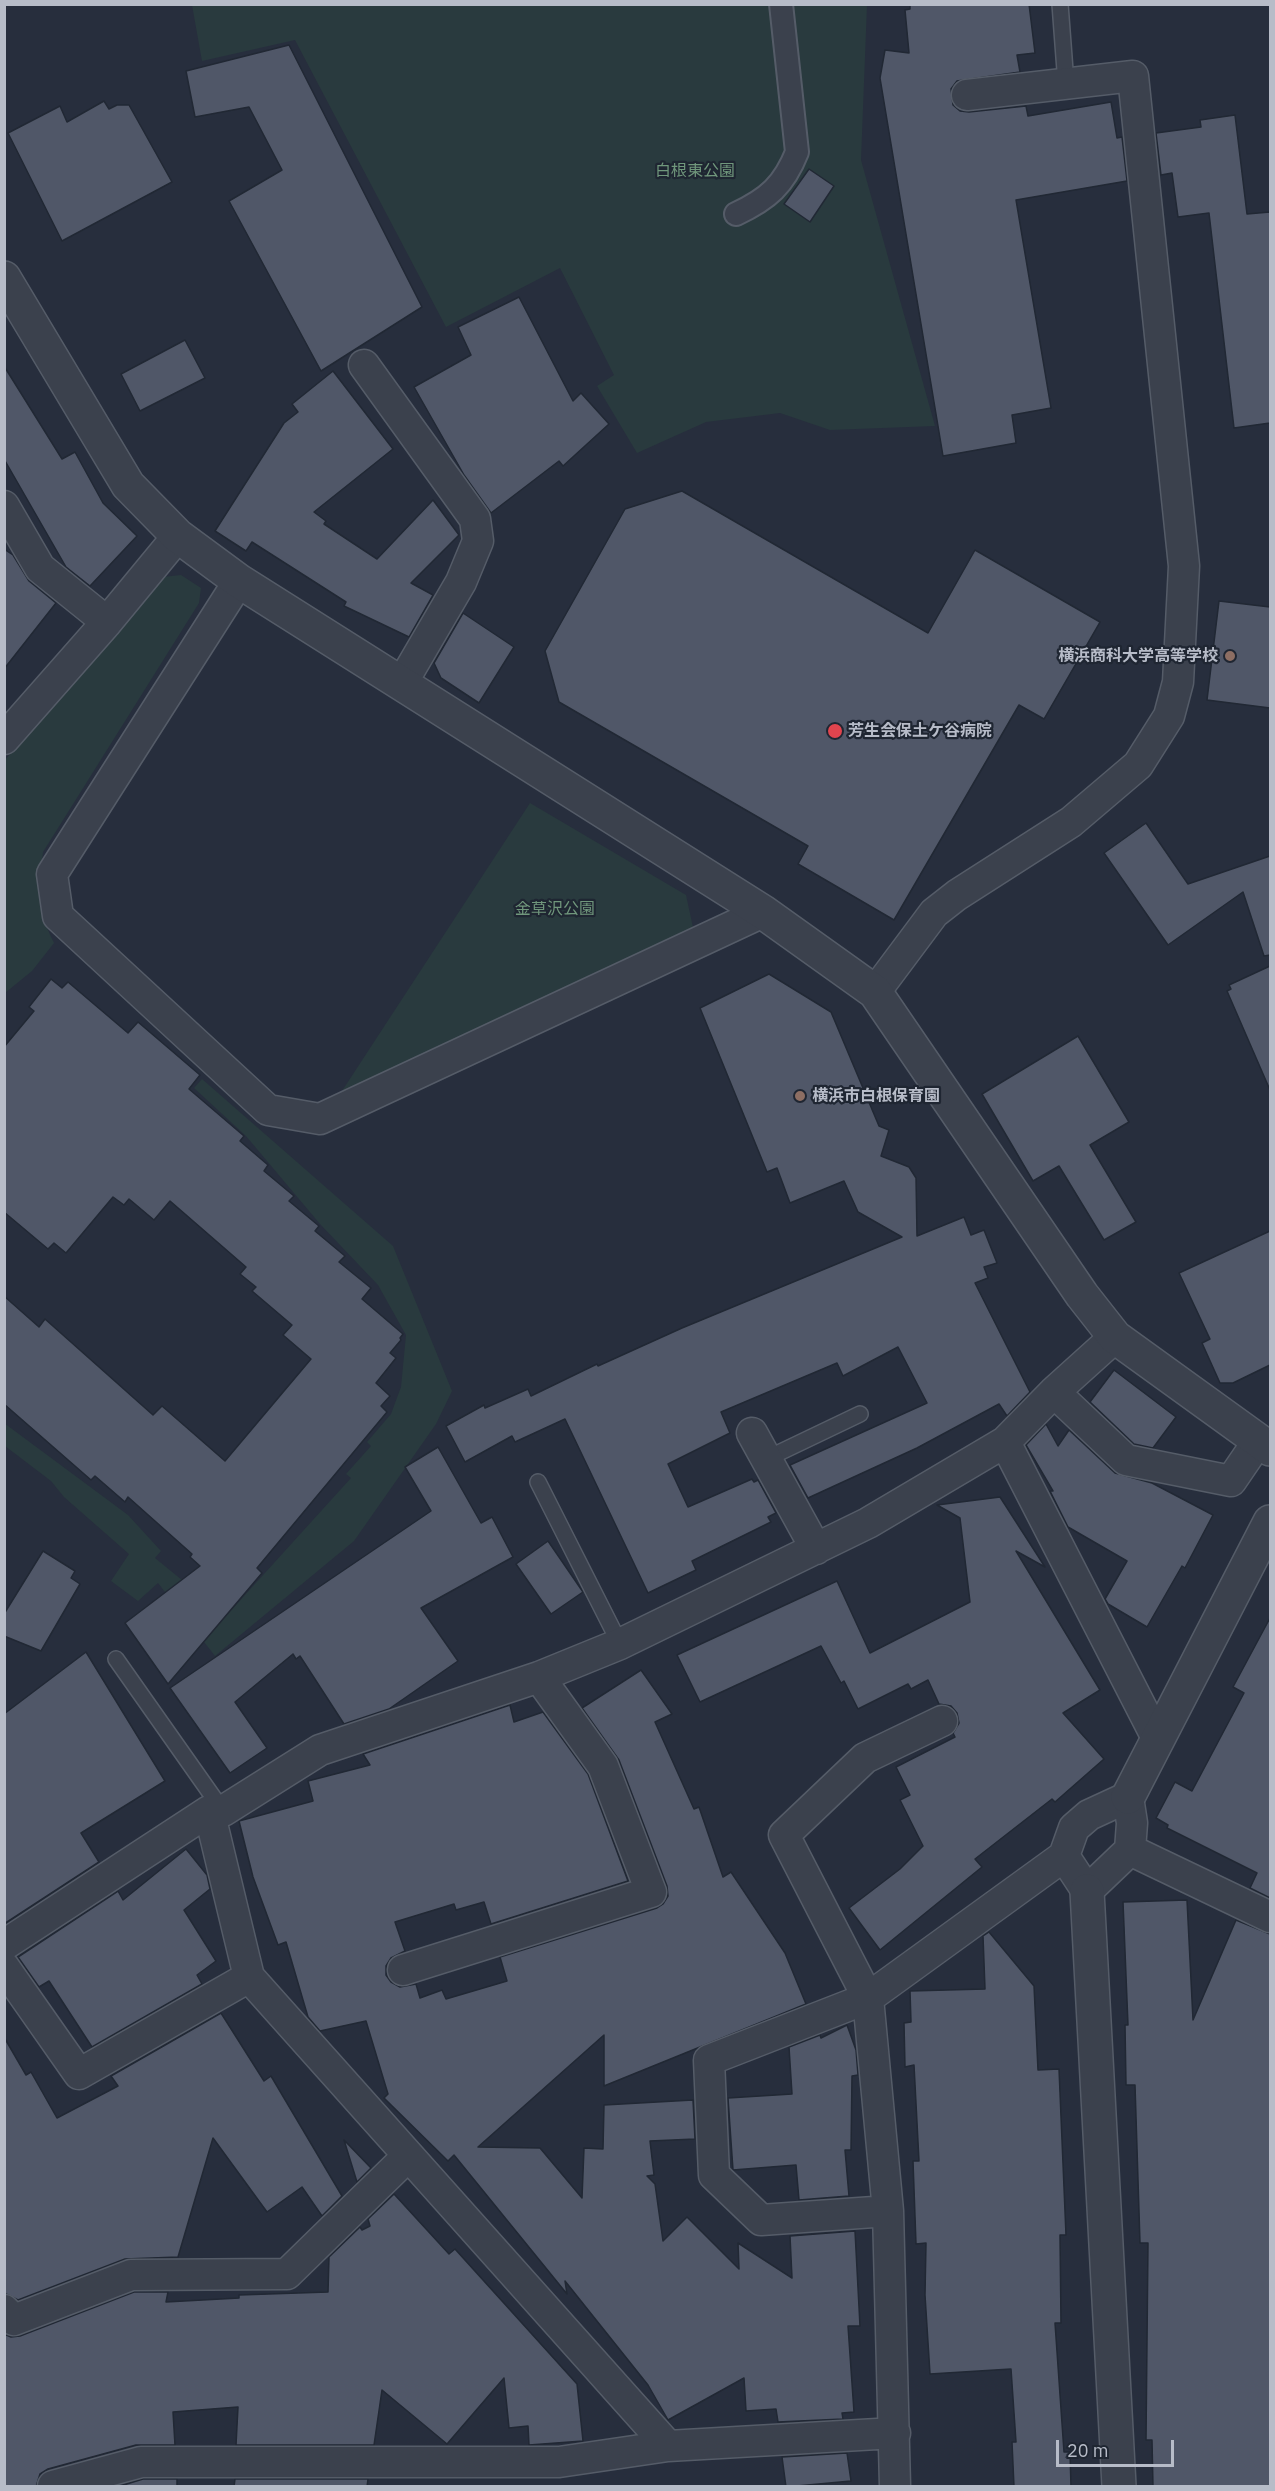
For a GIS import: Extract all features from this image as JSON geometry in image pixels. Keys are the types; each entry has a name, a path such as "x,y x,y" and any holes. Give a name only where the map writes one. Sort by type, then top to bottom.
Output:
{"street":[{"path":"736,214 764,201 789,172 797,152 781,4"},
{"path":"875,992 934,914 957,895 1071,822 1138,765 1169,716 1178,682 1184,566 1133,76 967,95"},
{"path":"4,278 128,485 178,536 239,581 763,912 875,992 1082,1295 1115,1336 1265,1445 1231,1481 1126,1460 1054,1392"},
{"path":"364,365 475,519 478,541 461,582 402,683"},
{"path":"4,506 40,568 107,622"},
{"path":"4,739 107,622 178,536"},
{"path":"239,581 52,874 58,916 268,1110 320,1119 763,912"},
{"path":"4,1945 216,1811 320,1750 539,1677 620,1644 868,1523 1005,1442 1054,1392 1115,1336"},
{"path":"752,1433 816,1549"},
{"path":"1005,1442 1157,1738"},
{"path":"1088,1891 1130,1850 1132,1823 1128,1797 1270,1522"},
{"path":"403,1970 651,1892 603,1766 539,1677"},
{"path":"895,2487 888,2211 868,1998 784,1835 865,1758 942,1721"},
{"path":"888,2211 761,2220 714,2175 709,2060 868,1998 1064,1856 1074,1828 1089,1815 1128,1797"},
{"path":"216,1811 249,1977 668,2446"},
{"path":"1130,1850 1270,1917"},
{"path":"1064,1856 1088,1891 1119,2487"},
{"path":"4,1967 79,2074 249,1977"},
{"path":"4,2310 14,2320 131,2275 287,2274 408,2156"},
{"path":"53,2487 141,2462 559,2462 668,2446 895,2433"}],"lane":[{"path":"1060,4 1066,84"},
{"path":"766,1459 860,1413"},
{"path":"538,1482 620,1644"},
{"path":"116,1659 216,1811"}],"green space":[{"name":"白根東公園","path":"192,5 867,5 861,160 935,426 830,430 780,413 706,422 637,453 597,386 614,375 560,268 446,327 295,40 202,61"},
{"path":"181,575 201,588 199,603 43,852 40,899 44,919 54,943 32,971 5,993 5,760 162,577"},
{"name":"金草沢公園","path":"530,803 686,895 694,932 342,1091"},
{"path":"202,1079 393,1246 452,1391 436,1424 354,1541 215,1656 158,1583 138,1601 111,1581 129,1554 64,1497 51,1481 5,1446 4,1423 128,1515 161,1551 155,1558 226,1616 351,1478 346,1474 371,1446 367,1442 391,1414 401,1387 406,1335 378,1285 320,1224 246,1136 194,1088"}],"building":[{"path":"910,4 1029,4 1035,53 1017,55 1020,72 957,81 951,89 953,105 960,111 969,112 1026,106 1028,116 1111,102 1117,138 1122,137 1127,181 1016,200 1051,408 1012,415 1016,443 943,456 880,78 885,50 909,53 905,10 910,9"},
{"path":"289,45 422,307 321,371 229,201 282,170 249,107 195,117 186,71"},
{"path":"104,101 109,109 117,105 129,105 172,182 62,241 8,133 60,106 67,122"},
{"path":"1235,115 1247,214 1270,212 1270,423 1234,428 1209,213 1178,217 1172,173 1161,175 1156,133 1201,127 1200,120"},
{"path":"809,169 834,186 810,222 784,204"},
{"path":"519,297 573,401 581,393 609,424 563,466 559,461 491,513 464,475 414,387 471,355 458,327"},
{"path":"185,340 205,378 140,411 121,374"},
{"path":"4,366 62,459 75,452 103,503 137,536 90,586 66,567 4,459"},
{"path":"333,371 393,449 314,512 326,521 324,524 377,559 433,500 459,535 411,583 433,595 409,637 344,606 346,602 252,542 246,551 215,531 284,423 298,412 292,404"},
{"path":"682,491 928,633 975,550 1100,622 1044,719 1019,705 894,920 798,864 808,846 559,702 545,651 625,509"},
{"path":"4,549 13,555 29,581 56,603 4,669"},
{"path":"1219,601 1270,607 1270,708 1207,700"},
{"path":"463,613 514,647 479,703 441,678 434,663"},
{"path":"1146,823 1188,884 1270,856 1270,955 1264,956 1243,892 1168,945 1104,853"},
{"path":"1270,966 1270,1090 1227,991 1231,989 1229,985"},
{"path":"769,974 831,1012 879,1126 889,1130 881,1156 909,1167 916,1178 917,1236 964,1217 971,1235 984,1230 997,1263 984,1267 988,1278 975,1283 1030,1392 1007,1416 999,1404 917,1448 808,1498 790,1465 927,1403 898,1347 843,1376 837,1363 721,1412 730,1433 668,1464 688,1507 752,1479 754,1482 758,1480 776,1513 768,1517 771,1522 692,1561 696,1570 648,1593 565,1419 515,1442 512,1436 465,1462 446,1426 484,1405 485,1408 528,1389 531,1396 597,1364 598,1366 682,1328 902,1237 858,1212 844,1181 790,1203 777,1168 767,1172 700,1008"},
{"path":"51,979 62,988 68,982 128,1033 138,1022 200,1075 189,1089 244,1136 240,1141 268,1165 264,1171 294,1196 289,1201 319,1226 315,1231 345,1256 339,1262 371,1288 362,1299 403,1334 390,1353 396,1358 376,1383 390,1396 381,1406 387,1412 257,1568 262,1573 168,1684 125,1623 200,1566 190,1557 192,1554 128,1497 125,1502 95,1476 91,1480 4,1404 4,1296 39,1327 45,1319 153,1415 162,1406 225,1461 311,1359 283,1335 292,1325 252,1291 256,1287 240,1274 246,1267 170,1201 154,1220 129,1199 124,1205 113,1197 66,1253 54,1243 48,1249 4,1212 4,1047 34,1011 29,1007"},
{"path":"1078,1036 1129,1122 1090,1145 1136,1222 1104,1240 1059,1166 1033,1181 982,1094"},
{"path":"1270,1231 1270,1365 1233,1383 1220,1383 1202,1343 1210,1339 1179,1273"},
{"path":"1114,1370 1176,1417 1153,1448 1134,1444 1090,1402"},
{"path":"1046,1424 1058,1446 1069,1430 1115,1473 1152,1483 1213,1515 1185,1568 1182,1566 1147,1627 1108,1604 1105,1599 1127,1561 1068,1527 1050,1491 1053,1491 1026,1445"},
{"path":"438,1447 481,1523 492,1517 513,1557 421,1608 458,1661 389,1709 344,1724 300,1656 296,1659 293,1654 235,1702 267,1748 230,1773 170,1688 431,1511 405,1467"},
{"path":"1000,1497 1045,1567 1016,1551 1100,1690 1063,1713 1104,1759 1055,1802 1052,1799 975,1859 982,1867 880,1950 849,1908 900,1869 923,1846 900,1800 910,1795 896,1767 955,1737 953,1733 959,1723 957,1713 951,1706 939,1704 928,1680 911,1689 908,1684 858,1709 844,1681 841,1683 821,1646 700,1702 677,1655 837,1581 870,1653 970,1602 960,1518 937,1505"},
{"path":"548,1541 583,1592 551,1614 516,1564"},
{"path":"43,1551 75,1571 71,1578 80,1584 41,1651 4,1636 4,1614"},
{"path":"1270,1618 1270,1898 1250,1888 1257,1873 1167,1828 1168,1825 1156,1818 1175,1782 1192,1791 1244,1693 1233,1687"},
{"path":"86,1652 165,1781 81,1833 99,1862 4,1924 4,1714"},
{"path":"641,1670 672,1714 655,1722 694,1809 699,1807 723,1877 731,1872 785,1953 806,2004 604,2086 604,2035 478,2147 540,2148 582,2198 584,2148 603,2149 604,2105 693,2100 695,2139 650,2141 654,2175 647,2176 655,2184 663,2241 687,2217 739,2269 738,2243 792,2278 790,2236 855,2231 860,2326 848,2326 854,2412 842,2413 843,2419 778,2422 776,2409 746,2411 744,2378 668,2420 648,2385 565,2281 567,2294 454,2155 448,2161 384,2098 388,2094 366,2021 320,2031 308,2017 286,1942 278,1945 253,1877 239,1821 313,1801 308,1781 370,1765 363,1754 510,1705 514,1722 543,1712 588,1774 628,1881 491,1924 484,1902 456,1910 454,1904 395,1922 405,1951 391,1958 386,1966 386,1975 391,1982 400,1987 416,1984 420,1998 442,1990 446,1999 507,1981 500,1957 657,1908 668,1896 667,1886 619,1760 582,1708"},
{"path":"186,1849 207,1875 210,1889 184,1910 216,1961 197,1975 202,1984 92,2047 49,1981 39,1987 18,1957 118,1891 123,1900"},
{"path":"1187,1900 1193,2020 1236,1920 1270,1934 1270,2487 1153,2487 1152,2440 1146,2440 1148,2243 1140,2243 1135,2085 1126,2085 1125,2025 1128,2025 1123,1902"},
{"path":"989,1932 1034,1986 1038,2070 1059,2069 1066,2235 1060,2235 1061,2323 1055,2323 1064,2452 1070,2452 1071,2487 1014,2487 1012,2442 1016,2442 1011,2369 930,2374 925,2295 926,2243 916,2244 913,2161 919,2161 914,2065 905,2067 904,2023 911,2022 910,1991 985,1989 983,1936"},
{"path":"221,2013 264,2081 271,2076 342,2196 322,2216 302,2187 267,2212 213,2138 178,2257 125,2259 18,2300 4,2293 4,2037 26,2075 31,2072 57,2118 118,2086 111,2076"},
{"path":"847,2025 856,2050 858,2075 852,2076 851,2150 845,2150 849,2196 799,2200 796,2165 733,2170 728,2098 792,2094 789,2047 820,2035 821,2038"},
{"path":"344,2140 371,2168 357,2182"},
{"path":"394,2194 449,2254 455,2249 577,2384 583,2441 529,2445 528,2426 509,2428 504,2378 447,2444 382,2390 374,2445 236,2445 238,2407 173,2412 175,2445 136,2445 48,2469 40,2474 36,2487 4,2487 4,2334 11,2337 20,2336 134,2292 168,2292 166,2302 239,2298 239,2295 328,2292 329,2257 360,2227 362,2230 370,2226 368,2219"},
{"path":"847,2453 851,2481 786,2487 782,2457"},
{"path":"143,2479 177,2479 177,2487 117,2487"},
{"path":"235,2479 368,2479 367,2487 234,2487"}],"place":[{"name":"横浜商科大学高等学校","path":"1230,656"},
{"name":"芳生会保土ケ谷病院","path":"835,731"},
{"name":"横浜市白根保育園","path":"800,1096"}]}
